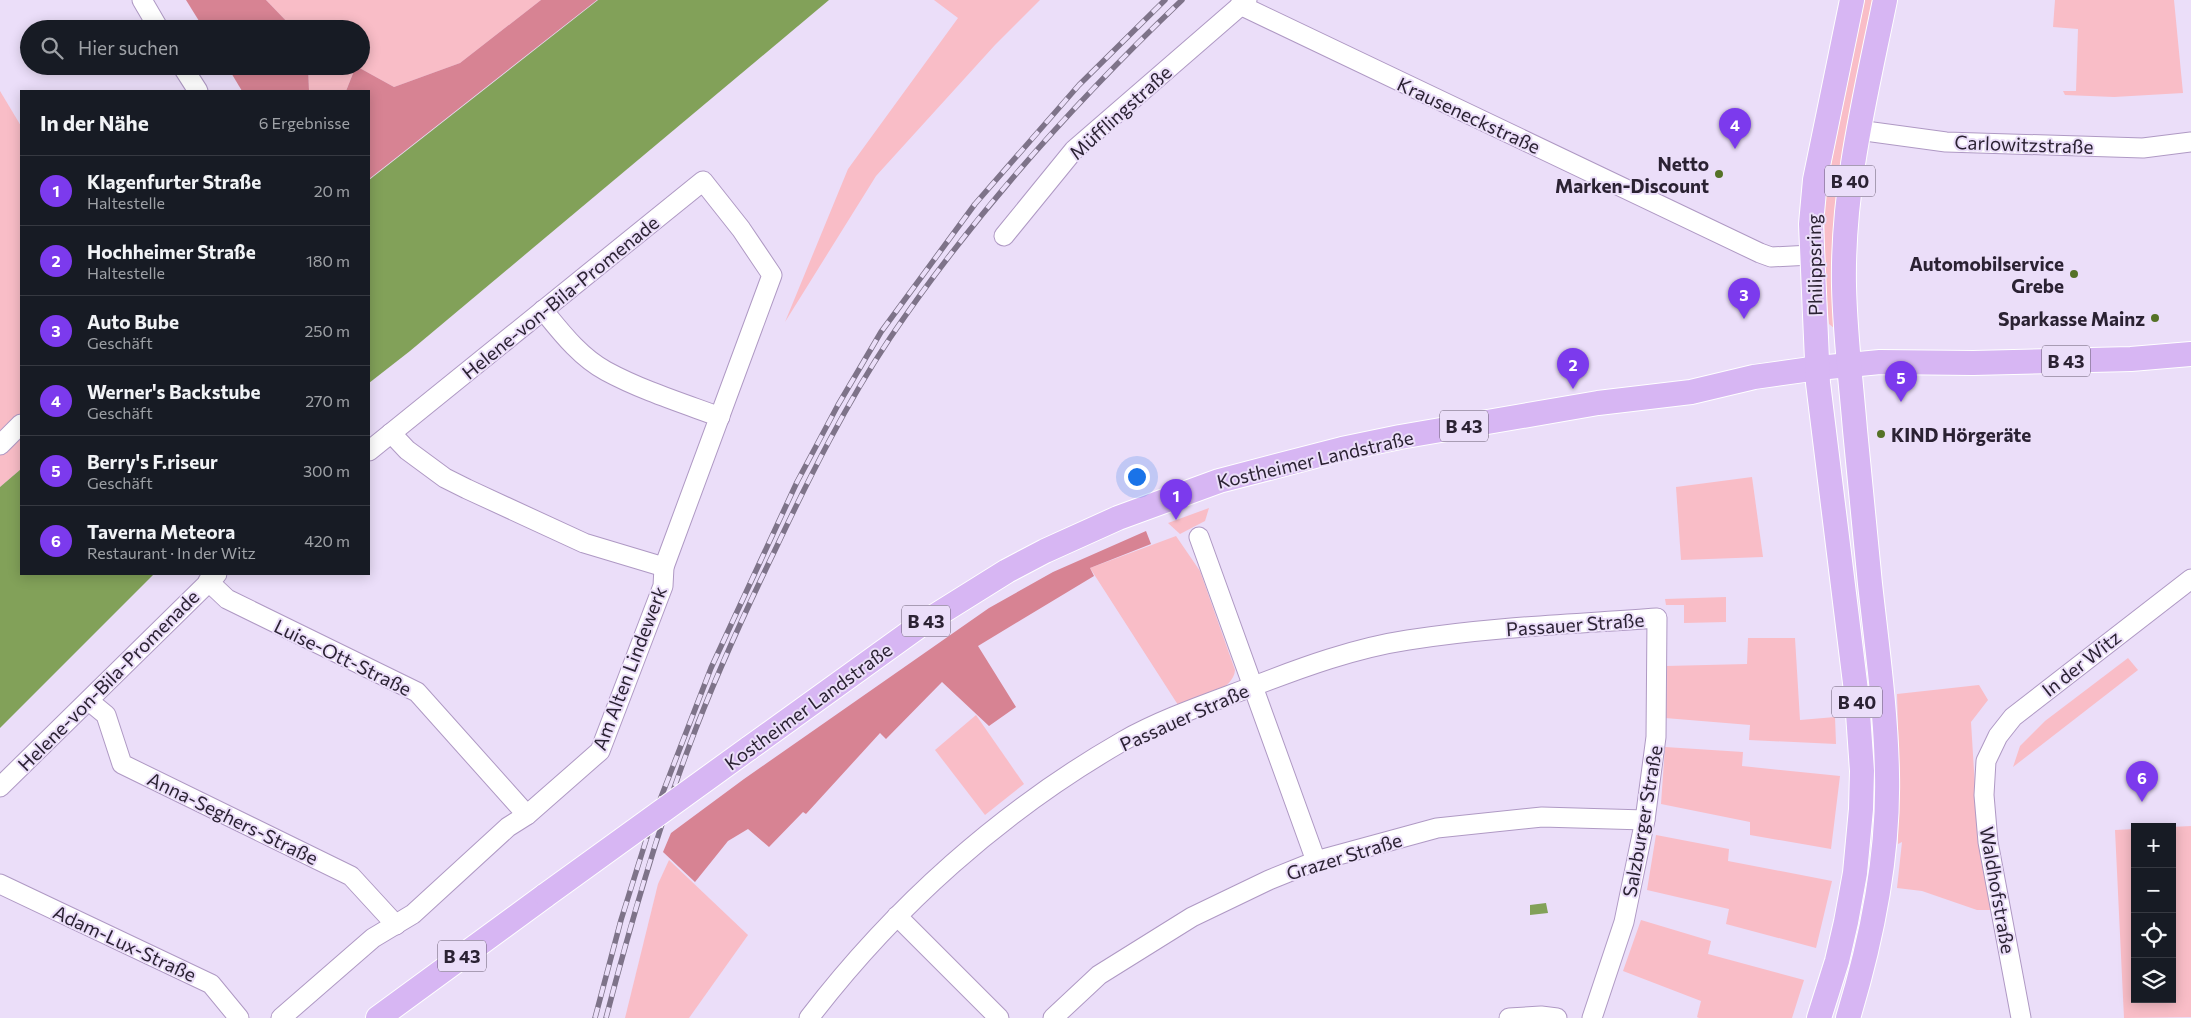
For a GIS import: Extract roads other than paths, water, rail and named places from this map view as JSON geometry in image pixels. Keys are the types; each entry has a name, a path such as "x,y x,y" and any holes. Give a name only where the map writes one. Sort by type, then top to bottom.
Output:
{"main road":[{"name":"Philippsring","path":"1818,375 1810,224 1815,180 1852,0"},
{"name":"Philippsring","path":"1848,372 1844,252 1850,185 1858,130 1885,0"},
{"path":"1815,180 1825,187 1838,189 1850,185"},
{"name":"B 43","path":"1818,375 1848,372 1890,362 1942,364 2131,358 2191,354"},
{"name":"B 40","path":"1848,372 1883,698 1887,774 1884,849 1877,899 1864,968 1848,1018"},
{"name":"B 40","path":"1818,375 1857,699 1862,771 1861,809 1855,873 1837,961 1819,1018"},
{"name":"Kostheimer Landstraße","path":"378,1018 920,626 963,597 1045,551 1143,508 1219,481 1382,441 1598,403 1691,392 1753,390 1818,375"}],"street":[{"path":"142,0 154,20"},
{"name":"Müfflingstraße","path":"1004,236 1074,150 1244,3"},
{"name":"Krauseneckstraße","path":"1244,3 1447,106 1760,253 1771,257 1811,255"},
{"path":"188,75 197,90"},
{"name":"Carlowitzstraße","path":"1858,130 1955,142 2143,148 2191,142"},
{"name":"Helene-von-Bila-Promenade","path":"370,450 703,181 741,229"},
{"name":"Am Alten Lindewerk","path":"281,1018 374,938 413,914 508,827 527,815 600,751 663,586 664,567 772,275 741,229"},
{"path":"543,310 566,339 604,370 652,392 720,417"},
{"path":"0,446 20,425"},
{"path":"391,433 407,450 445,478 467,489 584,544 664,567"},
{"path":"1198,537 1251,687 1316,861"},
{"name":"Helene-von-Bila-Promenade","path":"0,787 213,577"},
{"name":"Luise-Ott-Straße","path":"213,577 227,599 417,692 527,815"},
{"name":"In der Witz","path":"1986,761 1998,736 2013,717 2191,579"},
{"name":"Passauer Straße","path":"809,1018 833,986 897,916 957,859 1038,795 1125,740 1205,705 1310,664 1407,640 1520,627 1657,618"},
{"name":"Salzburger Straße","path":"1592,1018 1624,922 1646,820 1656,737 1657,618"},
{"name":"Anna-Seghers-Straße","path":"89,701 106,715 122,764 351,876 396,925"},
{"name":"Waldhofstraße","path":"1986,761 1984,795 1988,842 2021,1018"},
{"name":"Grazer Straße","path":"1053,1018 1099,975 1192,917 1269,880 1316,861 1437,828 1542,817 1646,820"},
{"name":"Adam-Lux-Straße","path":"0,884 210,984 239,1018"},
{"path":"897,916 999,1018"},
{"path":"1837,961 1864,968"},
{"path":"1509,1018 1541,1016 1557,1018"}],"railway":[{"path":"595,1018 621,920 653,818 711,668 797,482 838,405 881,332 975,204 1079,85 1165,0"},
{"path":"606,1018 655,846 700,719 753,596 802,494 844,414 874,363 922,292 991,204 1064,120 1182,0"}],"place":[{"name":"Werner's Backstube","path":"1735,149"},
{"name":"Netto Marken-Discount","path":"1719,174"},
{"name":"Automobilservice Grebe","path":"2074,274"},
{"name":"Sparkasse Mainz","path":"2155,318"},
{"name":"Auto Bube","path":"1744,319"},
{"name":"Hochheimer Straße","path":"1573,389"},
{"name":"Berry's F.riseur","path":"1901,402"},
{"name":"KIND Hörgeräte","path":"1881,434"},
{"name":"Klagenfurter Straße","path":"1176,520"},
{"name":"Taverna Meteora","path":"2142,802"}]}
